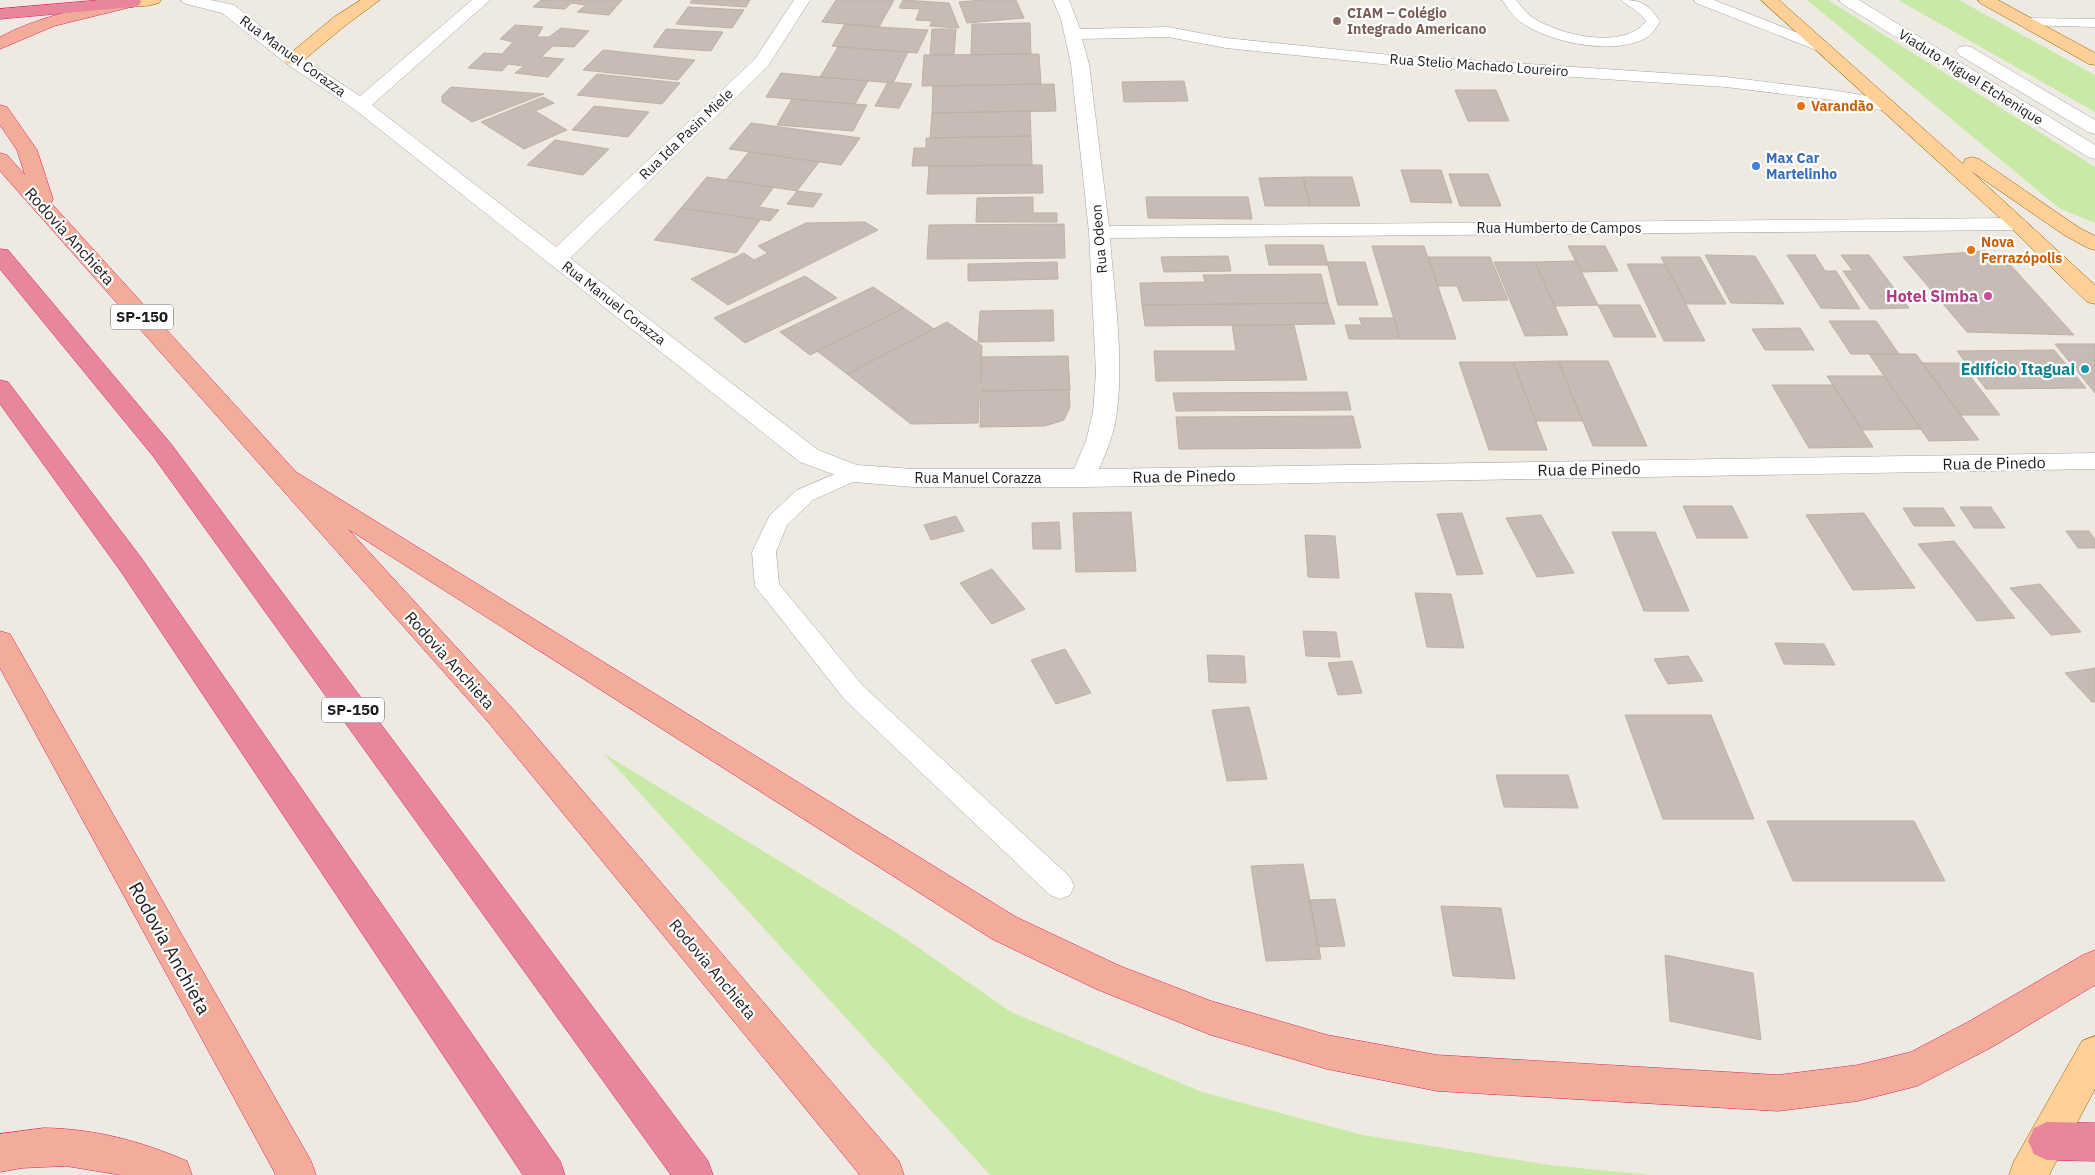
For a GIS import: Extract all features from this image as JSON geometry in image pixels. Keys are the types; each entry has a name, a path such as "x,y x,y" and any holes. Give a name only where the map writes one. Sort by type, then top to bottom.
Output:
{"highway":[{"path":"0,14 133,2"},
{"path":"0,44 16,34 44,25 133,2"},
{"path":"0,111 26,150 46,210"},
{"name":"Rodovia Anchieta","path":"0,158 500,715 885,1175"},
{"name":"SP-150","path":"0,255 162,450 694,1175"},
{"path":"0,387 132,566 546,1175"},
{"path":"284,476 1004,928 1108,978 1212,1018 1327,1052 1437,1073 1787,1092 1858,1083 1917,1068 1981,1034 2095,966"},
{"name":"Rodovia Anchieta","path":"0,642 297,1175"},
{"path":"2047,1141 2095,1142"},
{"path":"0,1153 38,1148 92,1150 133,1159 173,1175"}],"main road":[{"path":"89,6 110,0"},
{"path":"133,2 153,0"},
{"path":"293,60 340,21 372,0"},
{"path":"1770,0 2018,224 2095,297"},
{"path":"1986,0 2095,60"},
{"path":"1886,104 2071,231 2095,244"},
{"path":"2028,1175 2095,1052"}],"street":[{"name":"Rua Manuel Corazza","path":"189,0 228,9 293,60 361,104 809,456 854,473 913,478 1083,478"},
{"path":"361,104 482,0"},
{"name":"Rua Ida Pasin Miele","path":"557,258 762,62 802,0"},
{"name":"Rua Odeon","path":"1061,0 1080,64 1099,232 1108,374 1098,441 1083,478"},
{"name":"Viaduto Miguel Etchenique","path":"1847,0 2095,153"},
{"name":"Rua Stelio Machado Loureiro","path":"1072,34 1168,32 1226,43 1391,60 1726,82 1886,104"},
{"name":"Viaduto Miguel Etchenique","path":"1947,41 2095,128"},
{"name":"Rua Humberto de Campos","path":"1099,232 2018,224"},
{"name":"Rua de Pinedo","path":"1083,478 2095,461"}],"lane":[{"path":"1508,0 1528,22 1547,31 1566,37 1607,42 1627,40 1644,35 1650,28 1653,21 1645,11 1628,0"},
{"path":"1701,0 1821,47"},
{"path":"2027,22 2095,23"},
{"path":"854,473 805,495 778,521 764,552 767,586 854,693 1060,886"}],"green space":[{"path":"1807,0 1828,0 2095,167 2095,223 2059,208"},
{"path":"1898,0 1959,0 2095,75 2095,112"},
{"path":"603,753 897,933 1011,1012 1202,1092 1363,1135 1549,1165 1651,1175 990,1175"}],"building":[{"path":"541,0 622,0 609,15 577,12 586,5 571,3 565,9 533,7"},
{"path":"692,0 750,0 746,7 690,3"},
{"path":"836,0 894,0 879,27 822,22"},
{"path":"903,0 949,3 959,28 930,26 932,21 916,20 920,9 899,8"},
{"path":"1016,0 1024,18 967,23 959,2"},
{"path":"688,7 744,10 732,28 676,24"},
{"path":"1030,23 1031,54 971,55 972,24"},
{"path":"845,24 928,30 917,53 832,46"},
{"path":"515,25 543,27 537,37 549,37 561,28 589,31 574,47 553,46 541,57 564,59 548,77 515,73 524,66 508,64 502,71 468,68 484,53 502,54 513,42 500,39"},
{"path":"666,29 723,32 711,51 653,47"},
{"path":"932,29 956,29 954,55 930,55"},
{"path":"838,47 908,52 893,83 820,77"},
{"path":"603,50 695,60 678,80 583,70"},
{"path":"1039,54 1041,84 922,86 924,55"},
{"path":"781,73 868,81 855,104 766,97"},
{"path":"597,74 680,83 662,104 577,95"},
{"path":"1184,81 1188,101 1124,102 1122,82"},
{"path":"888,82 912,84 899,108 875,106"},
{"path":"1054,84 1056,111 932,113 933,86"},
{"path":"451,87 544,94 472,122 442,102 442,96"},
{"path":"1455,90 1496,90 1509,121 1468,121"},
{"path":"543,97 554,103 535,111 567,130 524,149 481,122"},
{"path":"792,99 867,105 853,131 777,125"},
{"path":"594,106 649,112 628,137 572,130"},
{"path":"1030,111 1031,136 930,138 932,113"},
{"path":"751,123 860,138 841,165 729,149"},
{"path":"1031,136 1032,165 912,166 914,148 926,148 926,138"},
{"path":"555,140 609,149 583,175 527,165"},
{"path":"749,152 819,162 797,191 726,180"},
{"path":"1042,165 1043,193 927,194 929,166"},
{"path":"1401,170 1441,170 1452,203 1411,202"},
{"path":"1449,174 1488,174 1501,206 1460,206"},
{"path":"707,177 774,187 759,207 779,210 770,221 681,208"},
{"path":"1303,177 1310,206 1265,206 1259,178"},
{"path":"1303,177 1352,177 1360,206 1310,206"},
{"path":"797,191 822,194 813,207 787,204"},
{"path":"1033,197 1033,213 1057,213 1057,222 976,222 977,198"},
{"path":"1146,197 1248,197 1252,219 1148,218"},
{"path":"681,208 760,220 736,253 654,240"},
{"path":"865,222 878,230 728,305 691,279 744,253 754,260 768,253 758,246 806,223"},
{"path":"1064,224 1065,258 927,259 929,225"},
{"path":"1265,245 1323,245 1328,265 1269,265"},
{"path":"1372,246 1424,246 1456,339 1400,339"},
{"path":"1568,246 1605,246 1618,271 1581,272"},
{"name":"Hotel Simba","path":"1985,251 2006,260 2074,335 1967,332 1903,257"},
{"path":"1705,255 1755,256 1784,304 1731,303"},
{"path":"1787,255 1815,255 1825,271 1836,271 1860,309 1821,308"},
{"path":"1841,255 1869,255 1909,308 1870,309 1843,271 1853,271"},
{"path":"1228,256 1231,271 1164,272 1161,257"},
{"path":"1428,257 1490,257 1508,300 1463,301 1457,286 1438,286"},
{"path":"1661,257 1700,257 1726,304 1686,304"},
{"path":"1576,261 1598,305 1555,306 1535,262"},
{"path":"1057,262 1058,279 968,281 968,264"},
{"path":"1327,262 1365,262 1378,305 1338,305"},
{"path":"1494,262 1535,262 1568,335 1525,336"},
{"path":"1627,264 1665,264 1705,341 1664,341"},
{"path":"1321,274 1328,303 1142,305 1140,283 1205,282 1203,275"},
{"path":"805,276 837,298 745,343 714,318"},
{"path":"873,287 904,308 810,355 780,332"},
{"path":"1328,303 1335,324 1145,326 1142,305"},
{"path":"1598,305 1640,305 1656,337 1614,337"},
{"path":"904,308 934,329 847,374 817,351"},
{"path":"1053,310 1054,341 978,342 980,311"},
{"path":"1359,318 1394,318 1400,339 1349,339 1345,325 1362,325"},
{"path":"1829,321 1876,321 1899,354 1851,354"},
{"path":"947,322 982,346 978,423 911,424 847,374"},
{"path":"1232,325 1294,325 1307,380 1156,381 1154,351 1236,351"},
{"path":"1800,328 1814,350 1765,350 1752,329"},
{"name":"Edifício Itaguai","path":"2055,344 2095,344 2095,393"},
{"path":"2054,350 2086,388 1986,389 1957,351"},
{"path":"1869,354 1916,354 1979,440 1929,441"},
{"path":"1068,356 1070,390 981,391 982,357"},
{"path":"1558,361 1583,421 1536,421 1513,362"},
{"path":"1558,361 1608,361 1647,446 1593,446"},
{"path":"1459,362 1513,362 1547,450 1489,450"},
{"path":"1922,363 1960,363 2000,415 1961,415"},
{"path":"1827,376 1884,376 1921,429 1862,430"},
{"path":"1772,385 1833,385 1873,447 1809,448"},
{"path":"1069,390 1070,407 1064,420 1045,426 980,427 981,391"},
{"path":"1347,392 1351,410 1176,411 1173,393"},
{"path":"1353,416 1361,448 1179,449 1176,417"},
{"path":"1683,506 1732,506 1748,538 1697,538"},
{"path":"1960,507 1991,507 2005,528 1974,528"},
{"path":"1903,508 1943,508 1955,526 1914,526"},
{"path":"1131,512 1136,571 1076,572 1073,513"},
{"path":"1462,513 1483,574 1457,575 1437,514"},
{"path":"1864,513 1915,588 1853,590 1806,515"},
{"path":"1541,515 1574,573 1537,577 1506,518"},
{"path":"956,516 964,531 931,540 924,525"},
{"path":"1059,522 1061,549 1033,549 1032,523"},
{"path":"2066,531 2089,531 2095,540 2095,548 2078,548"},
{"path":"1612,532 1655,532 1689,611 1644,611"},
{"path":"1305,535 1335,536 1339,578 1308,577"},
{"path":"1954,541 2015,618 1977,621 1918,544"},
{"path":"992,569 1025,609 992,624 960,583"},
{"path":"2040,584 2081,632 2051,635 2010,588"},
{"path":"1415,593 1451,594 1464,648 1427,647"},
{"path":"1303,631 1336,632 1340,657 1306,656"},
{"path":"1775,643 1824,644 1835,665 1784,664"},
{"path":"1065,649 1091,693 1056,704 1031,660"},
{"path":"1207,655 1244,656 1246,683 1209,682"},
{"path":"1688,656 1703,681 1668,684 1654,659"},
{"path":"1352,661 1362,693 1338,695 1328,663"},
{"path":"2095,668 2095,702 2092,702 2065,673"},
{"path":"1249,707 1267,779 1227,781 1212,710"},
{"path":"1625,715 1711,715 1754,819 1663,819"},
{"path":"1496,775 1568,775 1578,808 1504,807"},
{"path":"1767,821 1914,821 1945,881 1793,881"},
{"path":"1303,864 1321,959 1266,961 1251,866"},
{"path":"1335,899 1345,946 1318,947 1309,900"},
{"path":"1441,906 1501,908 1515,979 1453,976"},
{"path":"1665,955 1753,973 1761,1040 1670,1021"}],"place":[{"name":"CIAM – Colégio Integrado Americano","path":"1337,21"},
{"name":"Varandão","path":"1801,106"},
{"name":"Max Car Martelinho","path":"1756,166"},
{"name":"Nova Ferrazópolis","path":"1971,250"},
{"name":"Hotel Simba","path":"1988,296"},
{"name":"Edifício Itaguai","path":"2085,369"}]}
